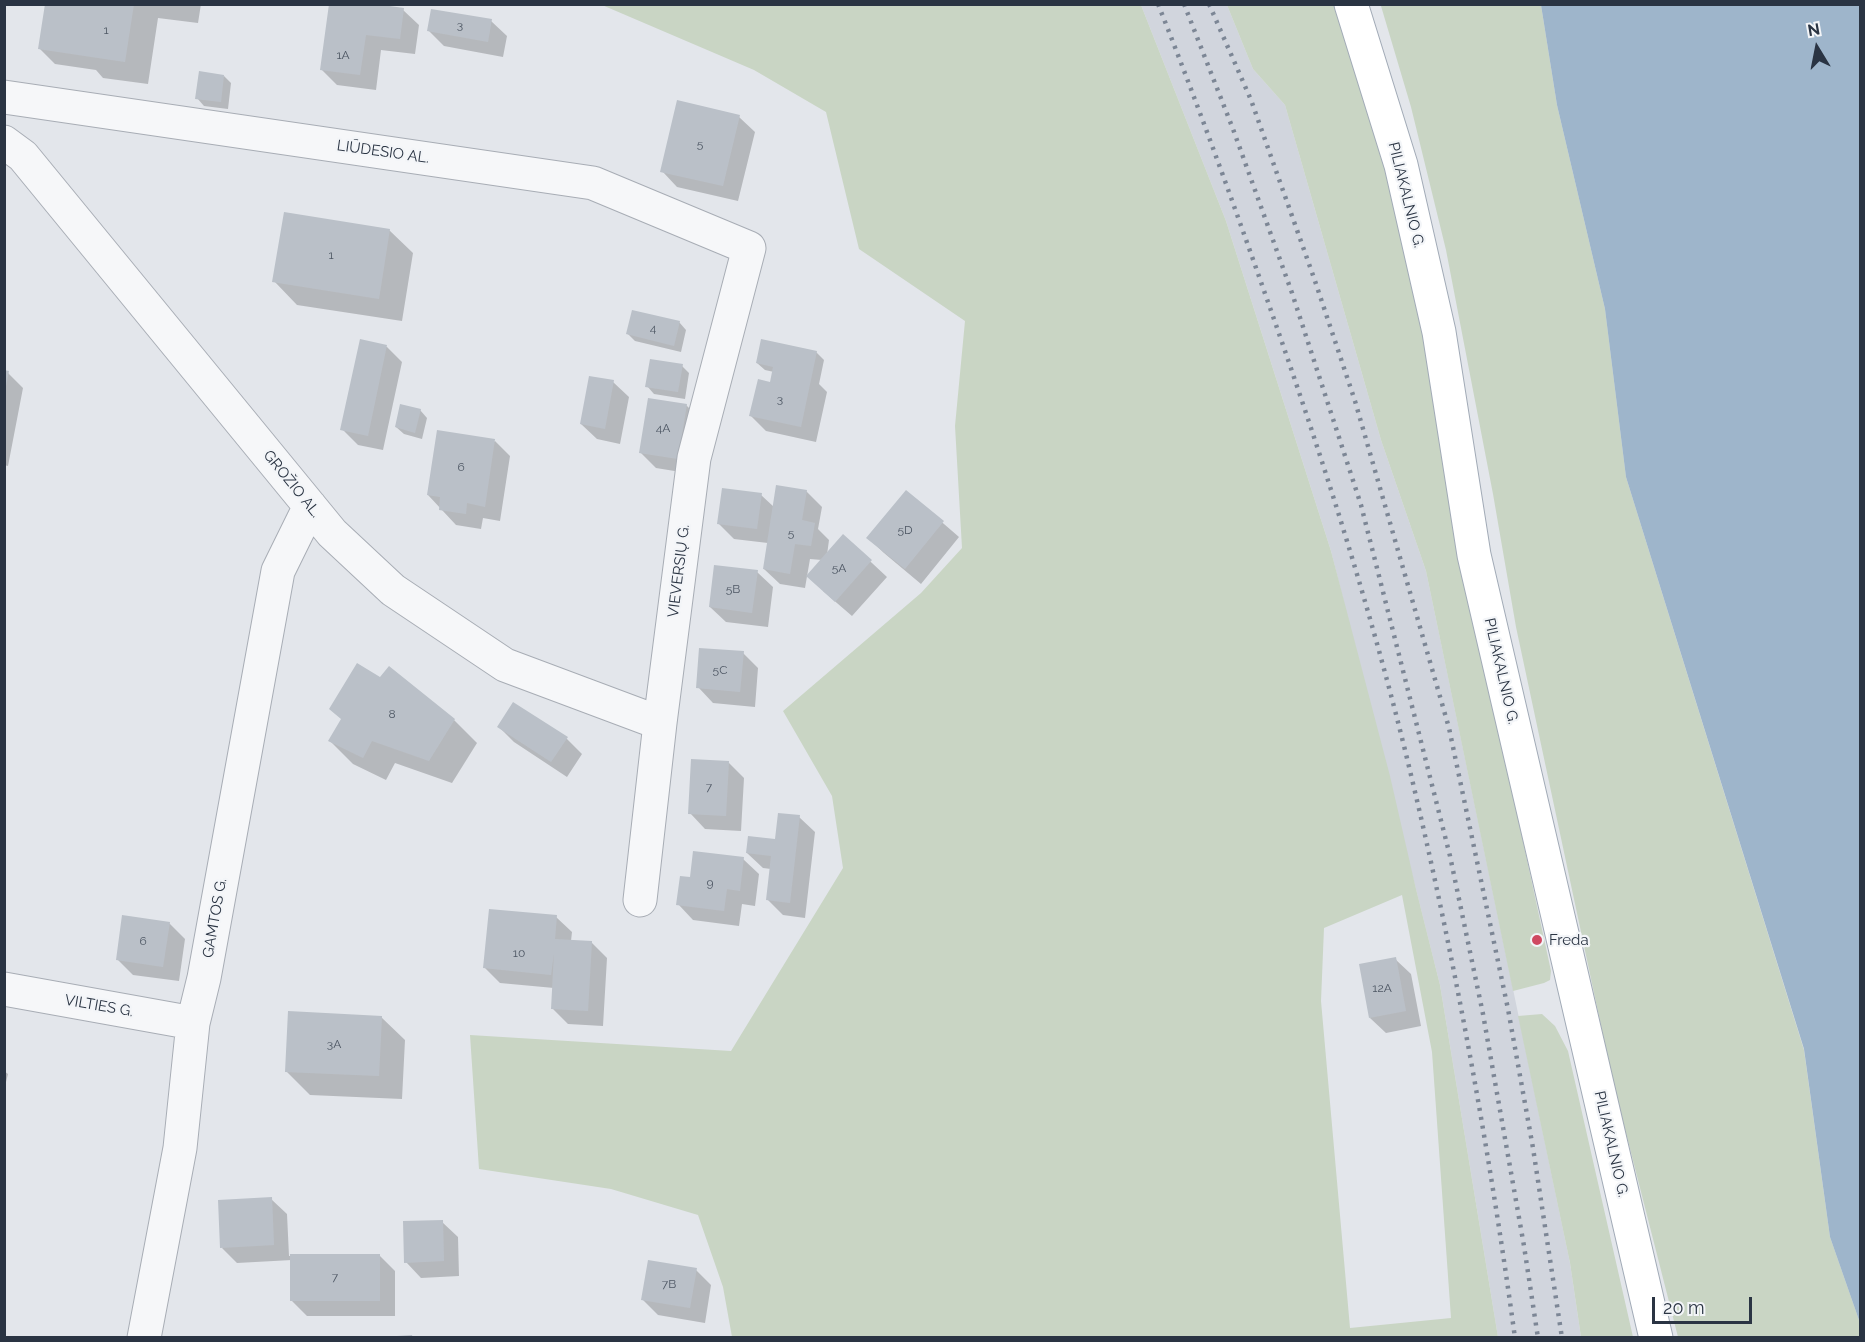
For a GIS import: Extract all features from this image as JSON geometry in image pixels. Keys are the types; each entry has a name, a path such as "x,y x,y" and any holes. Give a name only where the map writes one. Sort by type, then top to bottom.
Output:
{"main road":[{"name":"PILIAKALNIO G.","path":"1351,4 1401,165 1439,332 1474,555 1656,1338"}],"street":[{"name":"LIŪDESIO AL.","path":"4,97 593,183 749,248"},
{"name":"GROŽIO AL.","path":"4,142 23,156 332,533 393,590 505,665 660,723"},
{"name":"VIEVERSIŲ G.","path":"640,900 694,458 749,248"},
{"name":"GAMTOS G.","path":"144,1338 180,1148 193,1023 206,967 278,571 310,506"},
{"name":"VILTIES G.","path":"4,989 193,1023"}],"shaded area":[{"path":"1141,5 1227,5 1253,69 1285,105 1381,440 1426,571 1570,1263 1581,1337 1498,1337 1440,985 1331,551 1226,221"}],"green space":[{"path":"1388,4 1541,5 1557,105 1605,309 1626,477 1804,1050 1830,1237 1860,1323 1860,1337 1678,1337 1613,1082 1516,627 1446,250 1411,107 1381,6"},
{"path":"602,5 1141,5 1226,221 1331,551 1390,776 1440,985 1498,1337 732,1337 723,1287 698,1215 611,1189 479,1169 470,1035 731,1051 843,868 832,796 783,711 921,593 962,548 955,426 965,321 859,249 826,112 754,70","holes":["1402,895 1432,1052 1451,1318 1350,1328 1321,1001 1324,928"]},
{"path":"1227,5 1341,5 1431,338 1462,559 1551,971 1550,980 1544,983 1513,991 1426,571 1381,440 1285,105 1253,69"},
{"path":"1542,1014 1555,1026 1568,1051 1633,1337 1581,1337 1570,1263 1518,1016"}],"water":[{"path":"1541,5 1860,5 1860,1323 1830,1237 1804,1049 1626,477 1605,309 1557,105"}],"building":[{"path":"45,4 134,4 125,62 38,49"},
{"path":"329,4 375,4 404,8 400,39 366,35 360,75 320,70"},
{"path":"431,9 492,19 488,42 427,31"},
{"path":"199,71 224,75 221,102 195,99"},
{"path":"677,100 740,115 723,186 660,172"},
{"path":"284,212 390,229 379,299 272,282"},
{"path":"632,310 680,321 674,346 626,334"},
{"path":"360,339 387,345 368,436 340,430"},
{"path":"761,339 817,351 801,427 749,416 758,379 770,382 773,367 756,363"},
{"path":"650,359 683,364 678,392 645,387"},
{"path":"4,370 9,371 6,386 4,386"},
{"path":"589,376 614,380 605,429 580,424"},
{"path":"648,398 687,404 678,459 639,453"},
{"path":"400,404 421,409 415,433 395,427"},
{"path":"437,430 495,439 485,507 467,503 466,514 439,510 440,497 427,495"},
{"path":"776,485 807,490 802,520 815,523 811,546 795,544 790,574 763,569"},
{"path":"722,488 762,493 757,529 717,524"},
{"path":"906,490 944,521 905,569 866,538"},
{"path":"843,534 872,560 835,602 806,576"},
{"path":"714,565 758,570 752,613 709,607"},
{"path":"699,648 744,651 740,692 696,688"},
{"path":"357,663 380,677 389,666 455,719 429,761 372,741 363,758 328,741 341,719 329,709"},
{"path":"513,702 568,737 551,762 497,727"},
{"path":"691,759 729,761 726,816 688,814"},
{"path":"778,813 800,815 790,903 766,900 771,856 746,853 748,836 775,839"},
{"path":"693,851 744,857 740,891 727,889 724,911 676,905 680,876 690,877"},
{"path":"489,909 557,915 555,939 592,941 588,1011 551,1009 554,953 551,975 483,968"},
{"path":"122,915 170,922 163,967 116,960"},
{"path":"1396,957 1406,1011 1369,1018 1359,964"},
{"path":"288,1011 382,1016 379,1076 285,1072"},
{"path":"272,1197 274,1245 220,1248 218,1200"},
{"path":"443,1220 444,1261 404,1263 403,1221"},
{"path":"290,1254 380,1254 380,1301 290,1301"},
{"path":"648,1260 697,1268 690,1308 641,1300"},
{"path":"412,1335 413,1338 397,1338 397,1336"}],"railway":[{"path":"1158,4 1224,179 1302,400 1357,574 1390,691 1422,823 1468,1042 1515,1338"},
{"path":"1184,4 1233,129 1292,293 1361,505 1450,856 1483,1014 1538,1338"},
{"path":"1209,4 1251,100 1355,401 1449,728 1508,1009 1533,1148 1562,1338"}],"place":[{"name":"Freda","path":"1537,940"}]}
